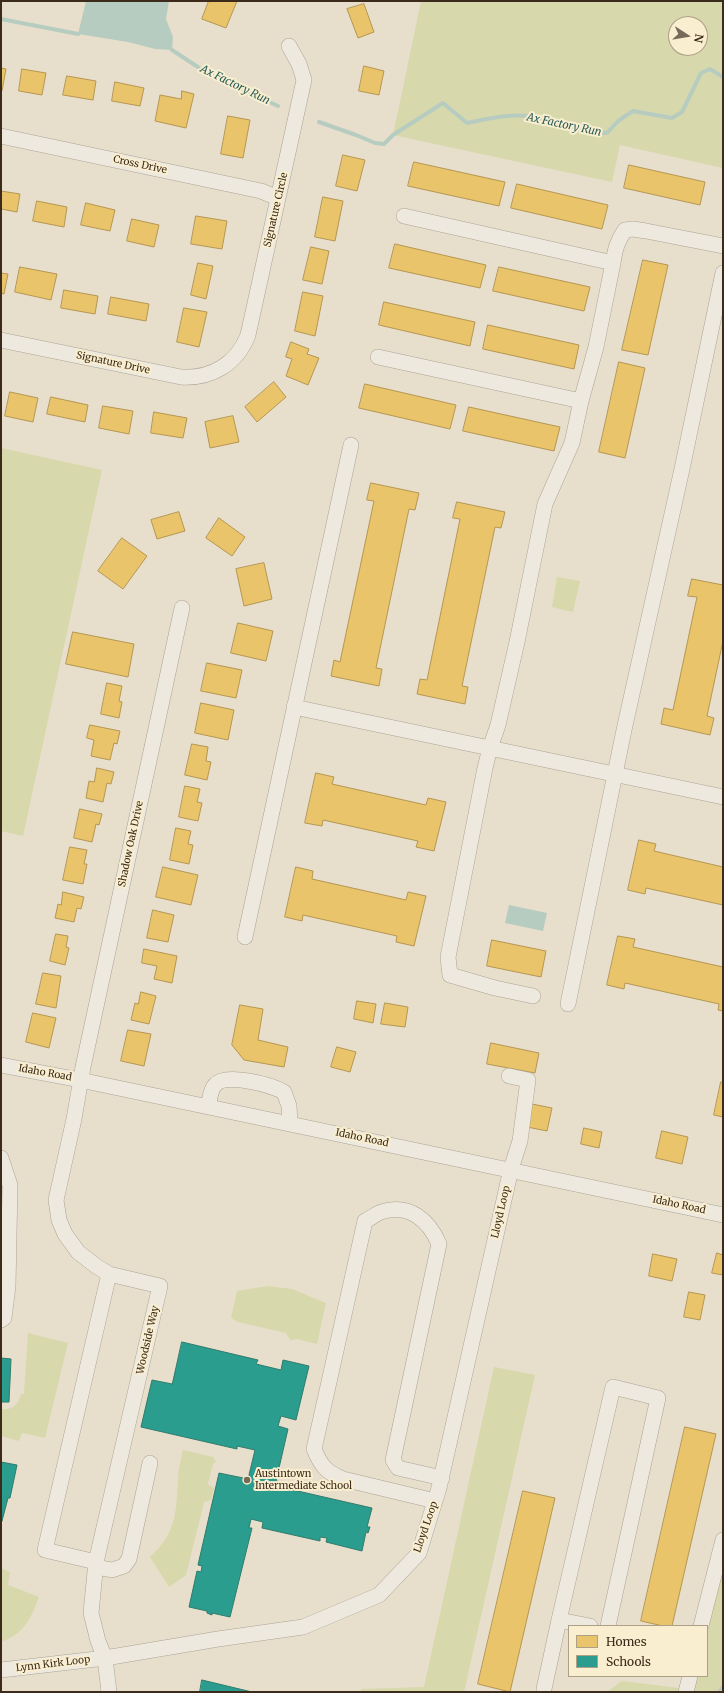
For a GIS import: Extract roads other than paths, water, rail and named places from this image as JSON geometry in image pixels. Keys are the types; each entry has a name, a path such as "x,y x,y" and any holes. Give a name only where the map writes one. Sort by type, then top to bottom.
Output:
{"street":[{"name":"Signature Circle","path":"223,368 239,352 248,335 304,80 300,64 289,46"},
{"name":"Cross Drive","path":"1,136 261,191 278,198"},
{"path":"404,216 613,263"},
{"path":"533,996 495,988 450,975 448,957 490,748 498,725 517,642 545,504 572,443 581,401 596,347 615,248 619,238 625,230 639,230 723,246"},
{"path":"568,1004 615,774 682,469 723,273"},
{"name":"Signature Drive","path":"1,340 181,377 198,377 212,374 223,368"},
{"path":"378,357 581,401"},
{"path":"245,937 351,445"},
{"name":"Shadow Oak Drive","path":"80,1080 182,608"},
{"path":"294,707 723,797"},
{"name":"Idaho Road","path":"1,1065 290,1123 723,1215"},
{"name":"Lloyd Loop","path":"105,1658 218,1639 303,1627 379,1595 419,1553 442,1478 511,1170 520,1141 528,1080 510,1076"},
{"path":"208,1106 213,1086 218,1082 231,1078 277,1088 284,1092 289,1106 290,1123"},
{"name":"Woodside Way","path":"80,1080 74,1119 56,1200 59,1220 65,1234 81,1255 109,1274 160,1286 96,1565 91,1613 98,1641 105,1658 109,1692"},
{"path":"1,1158 10,1185 8,1286 4,1318 1,1320"},
{"path":"435,1501 343,1479 330,1473 320,1463 314,1449 365,1222 381,1212 396,1210 406,1211 415,1215 429,1225 439,1244 393,1460 398,1468 442,1478"},
{"path":"109,1274 45,1550 112,1570 124,1566 129,1558 150,1463"},
{"path":"544,1689 613,1387 658,1398 608,1625"},
{"path":"701,1625 723,1540"},
{"path":"559,1620 585,1625"},
{"name":"Lynn Kirk Loop","path":"1,1670 105,1658"},
{"path":"686,1692 690,1677"}],"waterway":[{"name":"Ax Factory Run","path":"1,19 78,34"},
{"name":"Ax Factory Run","path":"172,50 210,75 278,106"},
{"name":"Ax Factory Run","path":"319,122 375,143 384,144 393,135 443,103 467,123 505,116 528,116 587,130 607,133 618,121 633,111 672,118 682,112 701,73 710,69 723,77"},
{"name":"Ax Factory Run","path":"719,1692 723,1687"}],"place":[{"name":"Austintown Intermediate School","path":"247,1480"}]}
